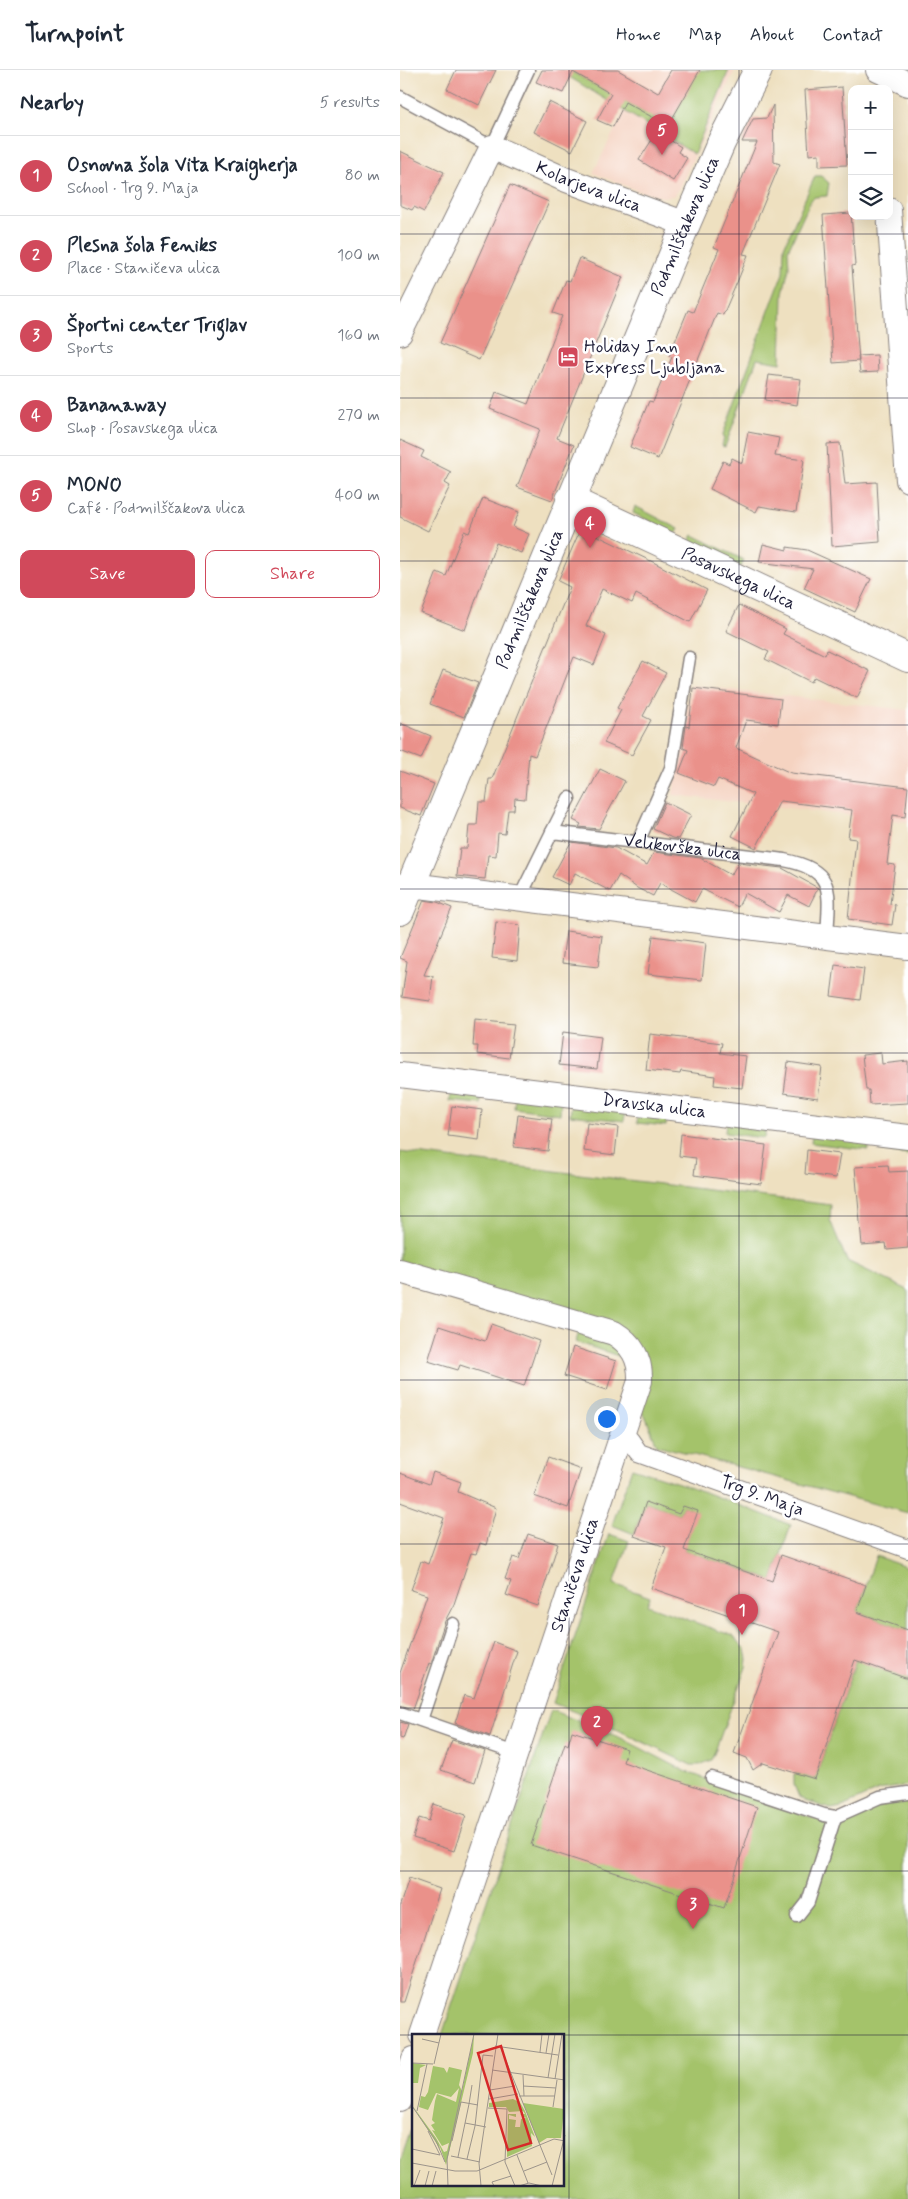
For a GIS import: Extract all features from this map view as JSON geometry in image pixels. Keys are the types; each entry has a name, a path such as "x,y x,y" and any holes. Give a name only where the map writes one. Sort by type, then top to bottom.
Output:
{"street":[{"name":"Podmilščakova ulica","path":"400,911 686,224 721,143 758,70"},
{"path":"883,78 908,84"},
{"name":"Kolarjeva ulica","path":"492,147 564,179 686,224"},
{"path":"400,333 492,147"},
{"path":"890,220 908,480"},
{"name":"Posavskega ulica","path":"570,500 908,658"},
{"path":"411,885 908,947"},
{"name":"Dravska ulica","path":"400,1075 908,1137"},
{"name":"Staničeva ulica","path":"400,1271 614,1333 631,1346 637,1358 640,1381 422,2034"},
{"name":"Trg 9. Maja","path":"621,1436 630,1440 639,1453 908,1549"},
{"path":"400,2100 412,2065"}],"lane":[{"path":"492,147 528,70"},
{"name":"Kolarjeva ulica","path":"400,97 492,147"},
{"path":"638,842 671,768 689,658"},
{"path":"519,899 569,798"},
{"name":"Velikovška ulica","path":"552,832 784,860 801,864 821,876 828,888 827,937"},
{"path":"421,1720 453,1624"},
{"path":"400,1713 515,1752"},
{"path":"712,1778 835,1817 880,1797 908,1793"},
{"path":"797,1916 808,1902 835,1817"}],"shaded area":[{"path":"558,70 735,70 678,191 674,196 662,197 641,192 593,173 624,111"},
{"path":"690,685 908,710 908,822 673,795"}],"green space":[{"path":"558,70 569,70 645,113 700,70 729,70 694,154"},
{"path":"815,176 821,176 829,183 827,196 815,197 811,200 788,250 789,268 783,293 781,363 757,359 725,447 722,446 724,438 722,437 783,273 784,247"},
{"path":"635,506 679,529 676,534 633,513"},
{"path":"693,535 744,560 741,567 690,541"},
{"path":"452,1089 482,1093 481,1104 450,1101"},
{"path":"515,1096 561,1101 560,1114 514,1108"},
{"path":"572,1103 626,1109 624,1121 570,1115"},
{"path":"638,1111 667,1114 666,1126 637,1123"},
{"path":"726,1121 766,1126 764,1138 725,1133"},
{"path":"813,1131 870,1138 868,1150 811,1143"},
{"path":"881,1139 908,1142 908,1155 880,1151"},
{"path":"400,1152 831,1205 830,1220 847,1261 908,1290 908,1513 657,1445 645,1415 639,1411 645,1355 400,1263"},
{"path":"579,1331 612,1342 628,1359 576,1342"},
{"path":"632,1468 691,1487 791,1525 771,1583 768,1579 684,1550 697,1511 683,1506 679,1514 646,1502 634,1534 612,1525"},
{"path":"609,1534 629,1541 614,1584 650,1597 647,1605 733,1636 745,1650 746,1667 714,1754 711,1760 700,1765 691,1765 618,1730 553,1703"},
{"path":"876,1556 908,1568 908,1630 857,1612"},
{"path":"856,1660 908,1679 908,1785 879,1790 842,1807 831,1809 805,1801 799,1797 794,1785 794,1774 815,1779"},
{"path":"551,1710 621,1738 687,1772 822,1821 833,1823 878,1806 908,1801 908,2199 400,2199 400,2162 412,2127 412,2186 565,2186 565,2034 442,2034"}],"building":[{"path":"456,70 496,70 479,105 447,89"},
{"path":"542,70 618,70 658,93 671,70 700,70 668,126 625,102 613,127 597,120 611,94 573,72 563,93 536,82"},
{"path":"842,87 847,165 819,166 819,154 809,155 805,90"},
{"path":"549,102 587,121 572,151 534,132"},
{"path":"773,105 774,162 780,164 743,254 748,255 738,280 723,315 717,313 658,459 630,447 649,401 653,402 672,357 669,356 688,310 693,312 719,249 714,247 757,142 742,142 753,119 767,118"},
{"path":"657,132 681,147 678,152 687,158 673,181 639,160"},
{"path":"400,151 444,172 424,212 414,207 412,210 400,205"},
{"path":"510,185 549,202 479,360 440,343"},
{"path":"848,213 848,220 852,220 855,265 852,266 859,361 833,363 823,215"},
{"name":"Holiday Inn Express Ljubljana","path":"579,258 623,277 557,438 574,445 552,500 517,487 540,429 490,409 496,392 528,404 562,316 553,313 566,280 570,281"},
{"path":"877,355 878,372 860,373 858,356"},
{"path":"769,375 801,379 797,405 765,400"},
{"path":"748,432 779,438 775,456 804,460 796,512 759,506 756,512 710,489 723,461 729,464 732,458 742,463"},
{"path":"400,440 424,451 421,457 451,472 445,483 450,486 428,531 400,517"},
{"path":"840,443 845,484 877,482 880,542 832,546 827,444"},
{"path":"483,498 519,512 513,527 529,534 521,553 496,543 465,630 421,613 437,572 446,576 464,531 469,533"},
{"path":"581,528 707,590 690,622 636,594 632,603 602,589 586,626 606,635 594,665 574,657 535,756 529,754 525,799 515,798 514,810 508,810 505,834 498,833 496,856 488,855 485,879 457,876 460,848 467,848 469,825 477,825 479,802 486,802 489,779 492,779 570,587 558,581"},
{"path":"763,544 787,550 787,547 807,550 871,579 855,612 804,588 813,569 759,562"},
{"path":"739,605 786,629 783,634 825,655 827,650 870,671 857,698 814,677 811,682 765,659 769,652 726,631"},
{"path":"643,661 666,673 643,716 651,720 632,755 604,743 621,710 617,708"},
{"path":"443,670 478,683 464,717 430,704"},
{"path":"693,688 781,699 778,724 746,720 736,748 791,773 908,787 905,817 893,815 887,864 895,865 890,904 895,905 892,925 848,919 856,839 848,838 852,810 780,801 756,848 732,836 753,794 718,779 714,787 679,773 688,750 683,748 686,726 689,727"},
{"path":"400,723 431,736 421,759 400,751"},
{"path":"600,769 625,781 599,829 579,827 581,824 573,820"},
{"path":"400,771 434,784 421,816 400,808"},
{"path":"665,802 691,815 678,839 653,829"},
{"path":"571,842 616,848 647,865 654,852 700,858 731,875 738,863 782,868 818,888 809,906 788,895 779,912 745,893 738,907 702,889 695,902 660,883 653,896 637,888 619,875 610,891 575,873 569,885 552,877"},
{"path":"424,900 437,902 452,908 424,975 433,976 430,1001 402,997 407,961 400,958"},
{"path":"496,922 520,925 517,961 492,958"},
{"path":"566,931 602,936 598,967 562,963"},
{"path":"653,936 706,943 702,980 648,974"},
{"path":"835,965 864,969 860,1000 831,996"},
{"path":"475,1020 514,1024 509,1058 477,1054 478,1046 473,1046"},
{"path":"563,1032 601,1037 597,1069 559,1065"},
{"path":"650,1034 722,1043 720,1053 746,1056 742,1088 714,1085 715,1076 681,1071 680,1074 646,1070"},
{"path":"881,1053 882,1064 908,1061 908,1103 870,1105 869,1090 866,1090 862,1055"},
{"path":"788,1062 822,1067 818,1098 784,1093"},
{"path":"452,1106 482,1110 479,1140 448,1136"},
{"path":"518,1115 552,1119 548,1151 514,1147"},
{"path":"587,1123 618,1127 615,1155 584,1151"},
{"path":"681,1134 766,1145 761,1184 694,1175 696,1158 679,1156"},
{"path":"807,1150 840,1154 836,1178 805,1174"},
{"path":"888,1165 889,1172 908,1171 908,1248 887,1250 886,1243 862,1245 855,1167"},
{"path":"491,1324 539,1341 524,1386 460,1365 458,1370 428,1361 439,1326 485,1341"},
{"path":"573,1347 616,1361 607,1390 564,1376"},
{"path":"548,1457 581,1469 568,1508 534,1496"},
{"path":"433,1472 461,1482 458,1492 496,1508 486,1545 480,1543 476,1554 471,1553 454,1604 445,1621 431,1664 429,1663 413,1709 400,1705 400,1673 427,1595 411,1590 421,1561 428,1564 444,1518 400,1502 400,1473 429,1484"},
{"path":"646,1502 679,1514 683,1506 698,1511 684,1550 772,1581 781,1555 866,1585 857,1612 908,1630 908,1679 855,1660 815,1779 763,1763 753,1770 747,1758 734,1753 778,1632 651,1588 666,1547 634,1536"},
{"path":"528,1534 558,1544 538,1606 506,1595 511,1581 505,1579 513,1557 519,1559"},
{"path":"494,1642 517,1651 490,1736 455,1723 464,1695 474,1698"},
{"path":"400,1722 408,1724 403,1739 400,1738"},
{"path":"572,1731 627,1749 623,1762 757,1807 724,1908 531,1845 565,1743 568,1745"},
{"path":"452,1740 485,1751 475,1782 441,1770"},
{"path":"434,1804 466,1815 454,1851 413,1838 419,1818 429,1821"},
{"path":"409,1878 440,1889 404,2002 400,2002 400,1905"}],"place":[{"name":"MONO","path":"662,155"},
{"name":"Holiday Inn Express Ljubljana","path":"568,357"},
{"name":"Bananaway","path":"590,548"},
{"name":"Osnovna šola Vita Kraigherja","path":"742,1635"},
{"name":"Plesna šola Feniks","path":"597,1747"},
{"name":"Športni center Triglav","path":"693,1929"}]}
